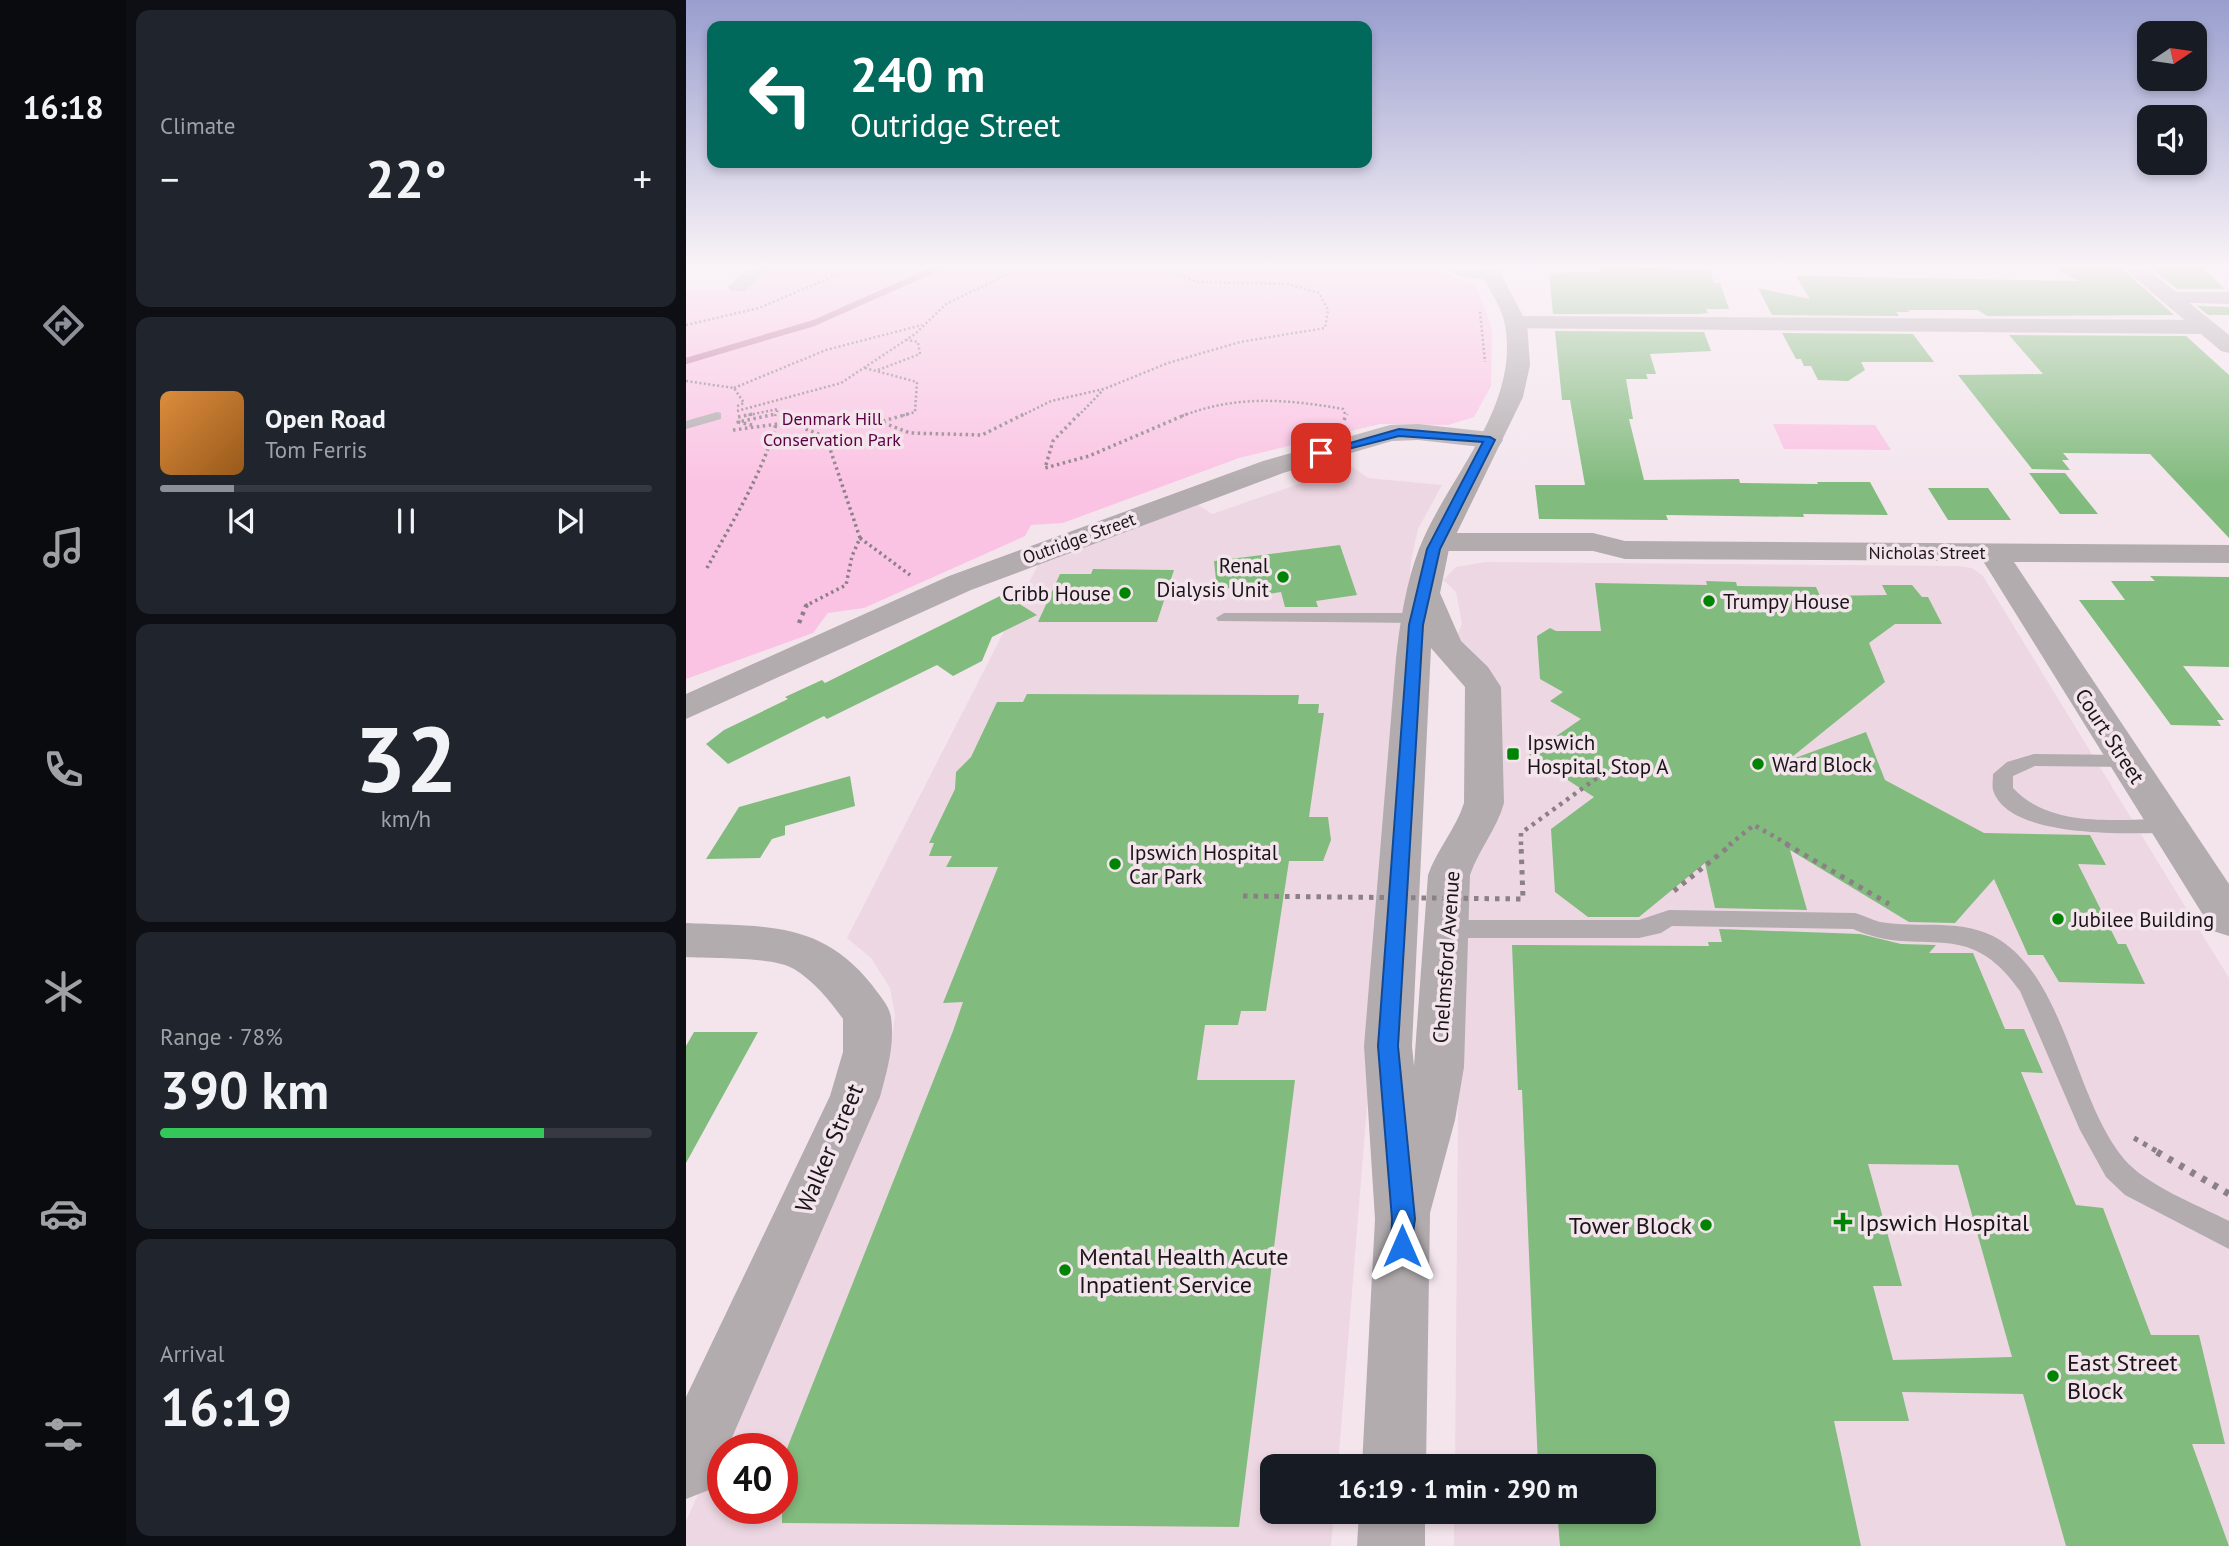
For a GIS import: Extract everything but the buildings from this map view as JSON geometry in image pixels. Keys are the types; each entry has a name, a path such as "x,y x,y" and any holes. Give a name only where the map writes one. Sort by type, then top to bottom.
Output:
{"street":[{"name":"Chelmsford Avenue","path":"1394,1454 1401,1203 1388,1046 1410,701 1421,606 1434,550 1511,397 1518,365 1517,339"},
{"name":"Outridge Street","path":"686,708 960,583 1273,467 1390,433 1418,432 1490,440"},
{"name":"Nicholas Street","path":"1434,550 1602,556 1625,550 2229,554"},
{"name":"Court Street","path":"1993,553 2229,919"},
{"path":"1421,606 1446,645 1480,681"},
{"path":"1410,701 1440,675 1460,673 1480,681"},
{"name":"Chelmsford Avenue","path":"1401,1203 1435,1090 1453,860 1479,820 1485,797 1485,696 1480,681"},
{"path":"1401,835 1434,841 1453,837 1474,826"},
{"name":"Walker Street","path":"686,940 767,945 804,952 849,990 867,1015 867,1052 855,1097 686,1467"},
{"path":"1391,1546 1392,1524"}],"lane":[{"path":"686,425 723,414"},
{"path":"1224,618 1421,606"},
{"path":"2127,761 2027,761 2003,774 2003,790 2024,810 2063,822 2167,826"},
{"path":"1448,929 1639,929 1653,927 1669,918 1855,922 1876,930 1967,936 1990,945 2008,958 2030,986 2098,1139 2124,1179 2229,1236"}],"path":[{"path":"686,381 734,388 788,362 859,339"},
{"path":"722,432 800,421 851,418 881,422 911,433 982,435 1051,401 1104,389 1168,363 1257,339"},
{"path":"1483,339 1486,373"},
{"path":"723,414 841,383 906,340 918,342 920,354 877,370"},
{"path":"865,368 918,382 915,412 881,422"},
{"path":"734,388 744,403 735,407"},
{"path":"1104,389 1053,441 1045,468 1071,463 1216,404 1290,398 1343,409 1348,414"},
{"path":"723,414 734,418 778,409 775,416 738,422 757,426"},
{"path":"800,421 803,428 826,437 860,538 919,582"},
{"path":"707,568 740,508 771,442 776,424"},
{"path":"846,585 852,556 860,538"},
{"path":"1243,896 1523,899 1521,832 1605,772"},
{"path":"1670,894 1754,825 1896,908"}],"shaded area":[{"path":"1351,466 1368,478 1442,485 1418,529 1411,561 1339,1454 1260,1454 1260,1524 1333,1524 1331,1546 686,1546 686,1521 707,1475 707,1524 798,1524 798,1433 726,1433 875,1103 889,1060 895,1015 890,988 871,958 847,938 1039,563 1197,504 1212,514"},
{"name":"Ipswich Hospital","path":"1485,562 1958,566 1972,568 1983,576 2229,978 2229,1546 1454,1546 1454,1524 1656,1524 1656,1454 1455,1454 1460,875 1494,819 1456,637 1462,624 1456,592 1443,580 1456,567"}],"green space":[{"name":"Denmark Hill Conservation Park","path":"686,339 1492,339 1491,386 1474,417 1448,425 1380,424 1239,458 1063,523 1031,525 1025,536 864,608 828,613 813,633 686,679"},
{"path":"1773,424 1875,425 1891,450 1784,449"}],"waterway":[{"path":"686,361 760,339"}],"place":[{"name":"Renal Dialysis Unit","path":"1283,577"},
{"name":"Cribb House","path":"1125,593"},
{"name":"Trumpy House","path":"1709,601"},
{"name":"Ipswich Hospital, Stop A","path":"1513,754"},
{"name":"Ward Block","path":"1758,764"},
{"name":"Ipswich Hospital Car Park","path":"1115,864"},
{"name":"Jubilee Building","path":"2058,919"},
{"name":"Ipswich Hospital","path":"1843,1222"},
{"name":"Tower Block","path":"1706,1225"},
{"name":"Mental Health Acute Inpatient Service","path":"1065,1270"},
{"name":"East Street Block","path":"2053,1376"}],"route":[{"path":"1321,453 1399,432 1490,440 1434,549 1416,625 1388,1046 1390,1100 1403,1219 1402,1246"}]}
